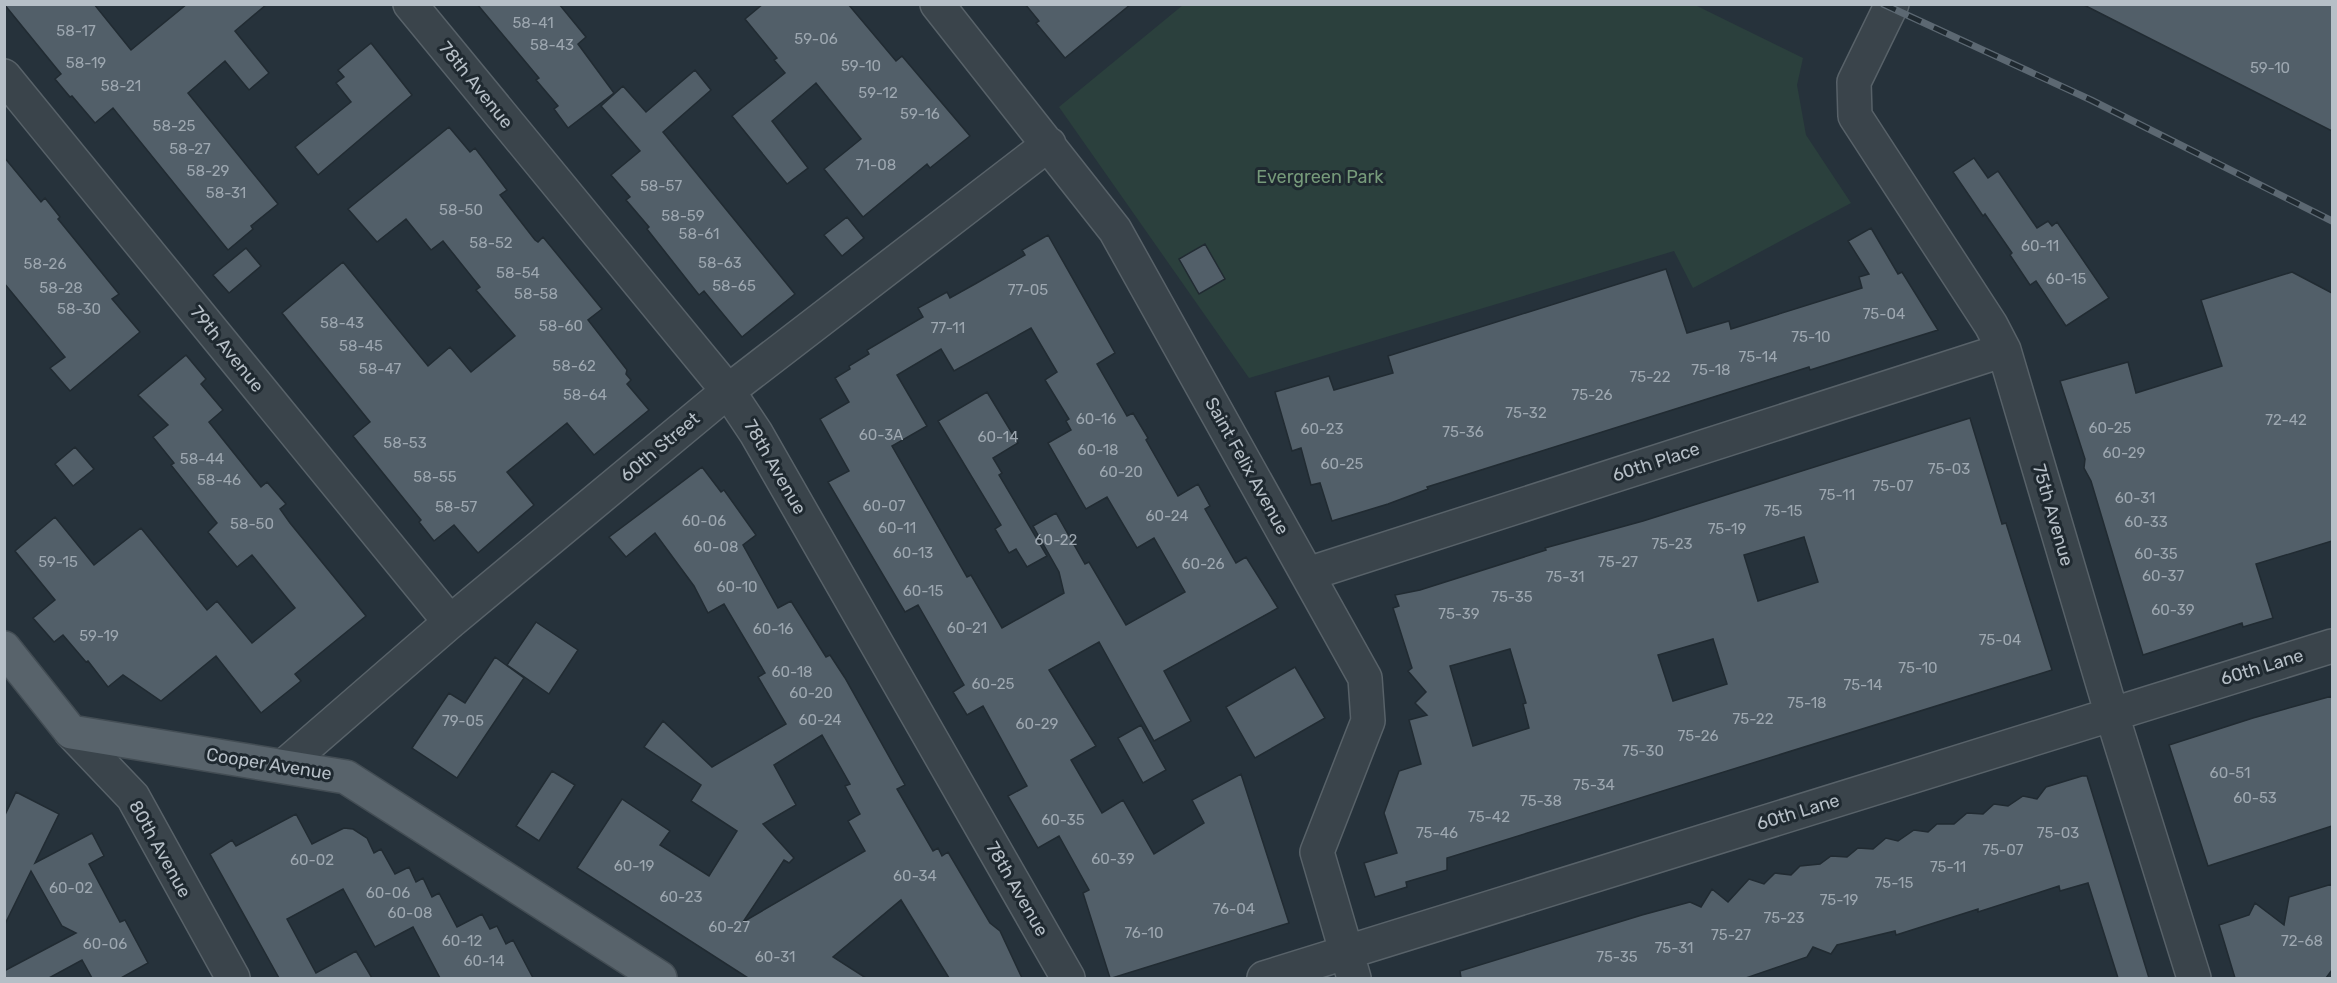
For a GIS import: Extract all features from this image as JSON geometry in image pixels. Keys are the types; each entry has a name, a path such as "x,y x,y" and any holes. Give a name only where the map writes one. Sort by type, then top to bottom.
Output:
{"main road":[{"path":"4,648 71,732"},
{"name":"Cooper Avenue","path":"71,732 346,777 660,978"}],"street":[{"name":"78th Avenue","path":"410,4 728,391 756,433 1068,978"},
{"name":"Saint Felix Avenue","path":"937,4 1115,230 1365,678 1368,722 1317,852 1350,965"},
{"name":"75th Avenue","path":"1892,4 1854,82 1854,116 1991,325 2004,350 2112,715 2194,978"},
{"name":"79th Avenue","path":"4,76 450,622"},
{"name":"60th Street","path":"284,766 450,622 728,391 1049,144"},
{"name":"60th Place","path":"1308,574 2004,350"},
{"name":"60th Lane","path":"1264,978 1350,965 2112,715 2332,646"},
{"name":"80th Avenue","path":"71,732 133,797 233,978"}],"green space":[{"name":"Evergreen Park","path":"1183,5 1695,5 1803,58 1797,85 1806,135 1851,203 1693,288 1674,251 1249,378 1059,107"}],"building":[{"path":"4,4 94,4 131,50 187,4 267,4 235,31 269,73 249,90 225,61 188,93 278,204 251,226 253,229 228,250 113,108 95,123 72,96 70,97 55,79 61,74"},
{"path":"477,4 559,4 586,37 578,44 614,93 568,128 554,109 558,106 536,80 539,78"},
{"path":"763,4 848,4 896,61 902,56 970,136 930,168 927,164 863,217 824,169 861,139 816,83 772,121 808,168 787,184 732,116 785,73 774,60 777,58 745,19"},
{"path":"1025,4 1131,4 1065,58 1036,23 1039,21"},
{"path":"2082,4 2332,4 2332,131"},
{"path":"371,43 412,95 318,175 295,147 351,102 336,83 344,77 338,70"},
{"path":"695,70 711,90 663,132 795,294 742,337 704,291 699,295 647,229 649,227 626,200 630,197 611,175 640,151 601,106 623,86 646,112"},
{"path":"449,127 470,152 475,148 507,190 500,195 535,240 538,242 543,237 602,309 588,320 627,370 626,374 631,380 627,384 649,410 594,455 567,423 507,472 534,505 478,553 454,525 434,541 419,522 421,520 353,436 370,422 282,313 343,262 428,366 450,347 471,372 515,336 476,290 480,287 443,241 431,250 406,219 377,242 348,209"},
{"path":"4,157 41,202 45,198 60,217 58,219 119,294 112,299 140,332 70,391 50,368 65,357 4,283"},
{"path":"1974,158 1988,178 1998,171 2037,228 2048,221 2052,226 2057,222 2109,298 2066,326 2036,281 2030,285 2010,255 2012,253 1953,172"},
{"path":"847,217 864,238 842,256 824,235"},
{"path":"1871,228 1898,274 1902,272 1938,330 1810,370 1809,367 1427,487 1428,489 1388,504 1332,521 1320,483 1311,485 1301,448 1292,451 1275,392 1329,376 1334,390 1393,373 1388,356 1666,269 1687,333 1729,321 1731,329 1862,288 1859,277 1869,274 1848,241"},
{"path":"1048,235 1115,353 1097,364 1127,416 1133,413 1178,496 1198,484 1210,506 1205,509 1236,563 1246,557 1278,608 1164,671 1191,721 1154,741 1099,642 1049,670 1096,746 1071,760 1102,813 1123,800 1154,854 1204,823 1192,800 1241,774 1289,923 1112,978 1110,978 1083,893 1089,890 1059,836 1038,848 1008,796 1027,786 983,706 967,715 953,692 964,685 918,605 905,612 828,482 849,471 820,419 849,402 835,378 869,354 867,350 923,317 918,308 947,292 950,298 1025,255 1022,250","holes":["1031,328 1057,372 1045,380 1069,419 1066,421 1071,430 1048,443 1086,509 1107,497 1137,548 1154,538 1185,592 1126,625 1089,562 1085,564 1056,513 1033,526 1059,572 1064,593 1002,628 971,575 967,577 892,446 927,426 897,375 941,349 954,371"]},
{"path":"1205,244 1225,279 1199,294 1179,259"},
{"path":"246,248 261,266 229,293 213,275"},
{"path":"2292,272 2332,293 2332,541 2256,564 2273,618 2243,627 2242,623 2143,655 2091,481 2084,468 2085,459 2060,381 2128,362 2136,393 2222,366 2201,300"},
{"path":"186,355 206,379 201,384 223,410 209,422 261,487 267,482 286,504 280,509 290,523 366,616 295,674 301,681 261,713 216,656 161,701 123,675 108,687 88,661 86,662 63,635 54,642 33,618 55,600 15,551 55,517 94,565 141,528 207,610 217,601 252,643 295,608 252,555 237,567 208,532 217,523 171,465 174,463 153,437 168,425 138,395"},
{"path":"987,392 1018,443 993,458 1002,473 999,475 1047,556 1027,567 1016,549 1009,553 995,529 1001,525 938,421"},
{"path":"1970,418 2002,524 2006,523 2052,670 1447,858 1447,870 1406,882 1407,887 1375,897 1364,863 1397,853 1384,813 1399,771 1421,764 1409,720 1427,715 1415,703 1426,692 1408,671 1412,668 1393,608 1399,606 1395,595 1420,590 1546,550 1545,548 1643,521","holes":["1804,537 1818,582 1758,601 1744,555","1713,639 1727,684 1673,701 1658,655","1510,649 1526,703 1523,704 1529,728 1473,746 1450,666"]},
{"path":"75,447 94,469 73,486 55,464"},
{"path":"702,467 721,492 724,490 756,535 743,545 778,608 791,601 826,657 830,655 905,785 897,789 933,851 938,848 942,856 948,852 990,923 1000,931 1022,978 949,978 901,900 833,957 866,978 748,978 577,868 622,799 670,831 660,845 709,876 737,831 691,801 701,785 644,747 663,721 712,767 786,724 758,677 765,673 724,604 708,613 694,586 655,533 626,557 609,537","holes":["822,735 850,784 845,786 860,814 848,821 865,851 743,922 784,860 789,863 794,858 763,824 796,805 774,765"]},
{"path":"536,622 578,650 549,694 507,665"},
{"path":"495,657 524,678 457,778 412,748 449,693 465,703"},
{"path":"1295,667 1325,718 1255,758 1226,707"},
{"path":"2332,696 2332,826 2208,866 2169,745"},
{"path":"1141,725 1166,770 1143,783 1118,738"},
{"path":"552,771 575,785 539,841 516,826"},
{"path":"2087,776 2149,978 2118,978 2088,883 2060,891 2059,886 1896,935 1895,931 1837,945 1831,954 1813,947 1807,957 1746,978 1461,978 1460,971 1642,915 1690,902 1701,907 1712,889 1728,902 1749,879 1764,884 1775,873 1791,875 1800,866 1820,864 1831,856 1847,857 1858,848 1873,849 1886,838 1898,841 1914,830 1928,832 1937,824 1954,824 1967,813 1983,814 1994,804 2008,806 2023,796 2037,799 2046,787"},
{"path":"16,792 59,814 35,863 92,833 104,856 89,864 120,922 125,920 148,963 121,978 92,978 82,960 49,978 4,978 4,971 76,933 62,926 31,871 4,926 4,817"},
{"path":"296,814 312,844 344,828 353,829 367,838 374,853 381,849 395,874 409,867 416,882 423,878 432,897 439,893 457,927 482,914 490,929 497,926 506,944 513,940 533,978 440,978 413,927 375,947 343,889 287,919 316,973 356,951 372,978 279,978 210,854 232,840 236,846"},
{"path":"2332,884 2332,970 2326,978 2235,978 2219,925 2249,915 2255,903 2284,925 2289,897"}],"railway":[{"path":"1883,4 2091,100 2332,221"}]}
